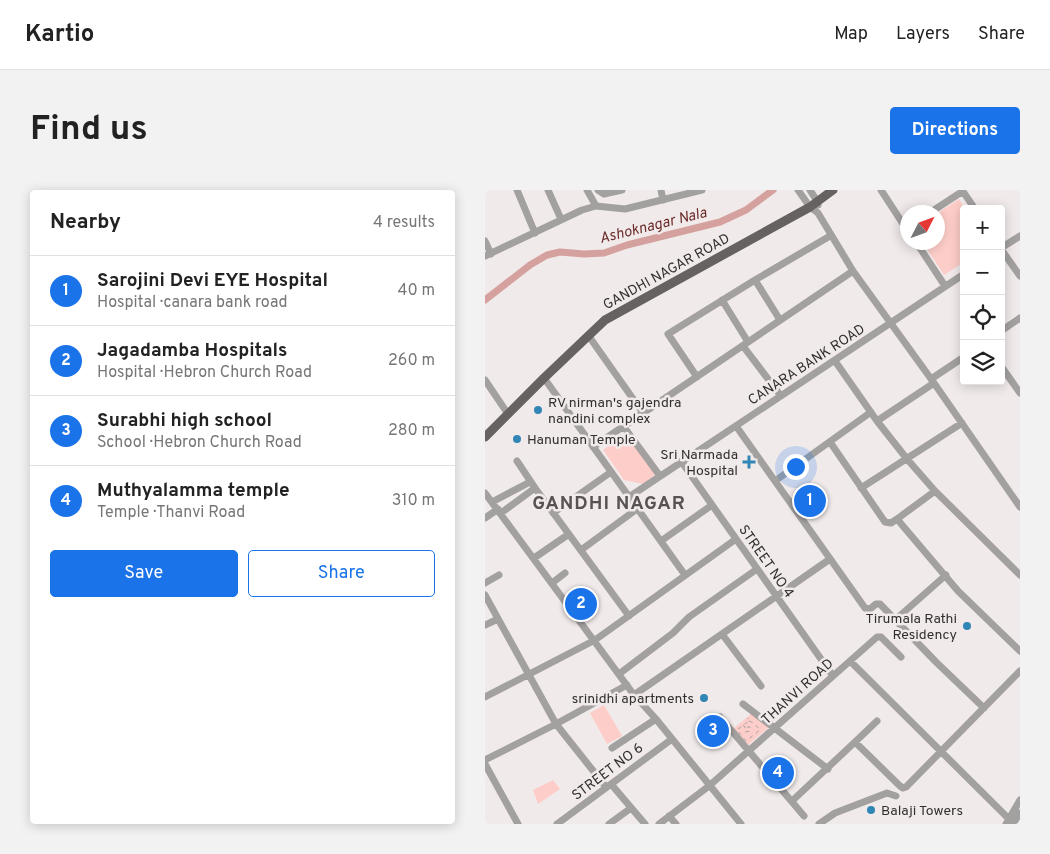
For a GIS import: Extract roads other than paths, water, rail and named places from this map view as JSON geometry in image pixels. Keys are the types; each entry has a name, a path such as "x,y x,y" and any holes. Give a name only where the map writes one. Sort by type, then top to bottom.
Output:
{"main road":[{"name":"GANDHI NAGAR ROAD","path":"485,437 543,378 605,320 811,199 833,190"}],"street":[{"path":"517,190 535,233"},
{"path":"548,190 561,219"},
{"path":"587,190 596,206"},
{"path":"598,190 604,194 622,190"},
{"path":"661,190 663,200"},
{"path":"485,241 488,255 561,219 596,206 625,209 663,200 674,194 702,190"},
{"path":"798,190 811,199 830,236 853,271 933,381 1020,507"},
{"path":"881,190 900,218"},
{"path":"941,205 962,191 972,205"},
{"path":"697,376 668,334 830,236"},
{"path":"1005,245 1020,236"},
{"path":"921,250 945,286"},
{"path":"1002,250 1020,276"},
{"path":"593,447 853,271"},
{"name":"CANARA BANK ROAD","path":"629,497 960,277"},
{"path":"755,280 780,320"},
{"path":"723,300 746,344 781,396"},
{"path":"1005,328 1020,318"},
{"path":"588,336 643,413"},
{"path":"877,421 960,360"},
{"path":"835,361 877,421 907,459 935,491 1020,575"},
{"path":"1005,372 1020,393"},
{"path":"543,378 685,575"},
{"path":"485,380 508,414"},
{"path":"775,481 871,412"},
{"path":"861,488 962,423"},
{"path":"736,426 865,608 870,609 878,604 984,708"},
{"path":"623,427 660,476"},
{"path":"830,442 885,522 891,523 935,491"},
{"path":"517,461 629,616"},
{"name":"STREET NO 4","path":"681,461 833,676"},
{"path":"553,513 611,472"},
{"path":"492,502 533,485"},
{"path":"485,518 499,511 533,485"},
{"path":"485,493 634,695 656,719 741,824"},
{"path":"661,541 712,505"},
{"path":"581,550 637,509"},
{"path":"897,519 958,590 1020,651"},
{"path":"534,558 569,534"},
{"path":"485,697 528,673 595,640 736,539"},
{"path":"634,695 830,559"},
{"path":"619,674 673,633 689,617 757,569"},
{"path":"552,583 565,573"},
{"path":"485,583 499,575"},
{"path":"895,620 946,575"},
{"path":"485,595 556,724 609,786 645,824"},
{"path":"485,625 498,619"},
{"path":"722,634 761,686"},
{"name":"THANVI ROAD","path":"659,824 709,786 877,637 881,637 901,657"},
{"path":"850,661 1009,822 1018,812 1020,800"},
{"path":"855,742 903,788 941,752 1020,670"},
{"path":"485,760 627,685"},
{"path":"743,704 828,768"},
{"path":"720,717 804,816"},
{"path":"612,748 656,719"},
{"path":"792,801 877,721"},
{"name":"STREET NO 6","path":"562,823 672,739"},
{"path":"485,764 518,824"},
{"path":"819,824 835,813 887,793 896,796"},
{"path":"609,824 631,808"},
{"path":"669,816 676,824"}],"waterway":[{"name":"Ashoknagar Nala","path":"485,300 530,265 547,255 560,252 604,253 627,245 720,222 746,210 773,190"}],"place":[{"name":"RV nirman's gajendra nandini complex","path":"538,410"},
{"name":"Hanuman Temple","path":"517,439"},
{"name":"Sri Narmada Hospital","path":"749,462"},
{"name":"Sarojini Devi EYE Hospital","path":"810,501"},
{"name":"Jagadamba Hospitals","path":"581,604"},
{"name":"Tirumala Rathi Residency","path":"967,626"},
{"name":"srinidhi apartments","path":"704,698"},
{"name":"Surabhi high school","path":"713,731"},
{"name":"Muthyalamma temple","path":"778,773"},
{"name":"Balaji Towers","path":"871,810"}],"district":[{"name":"GANDHI NAGAR","path":"609,502"}]}
